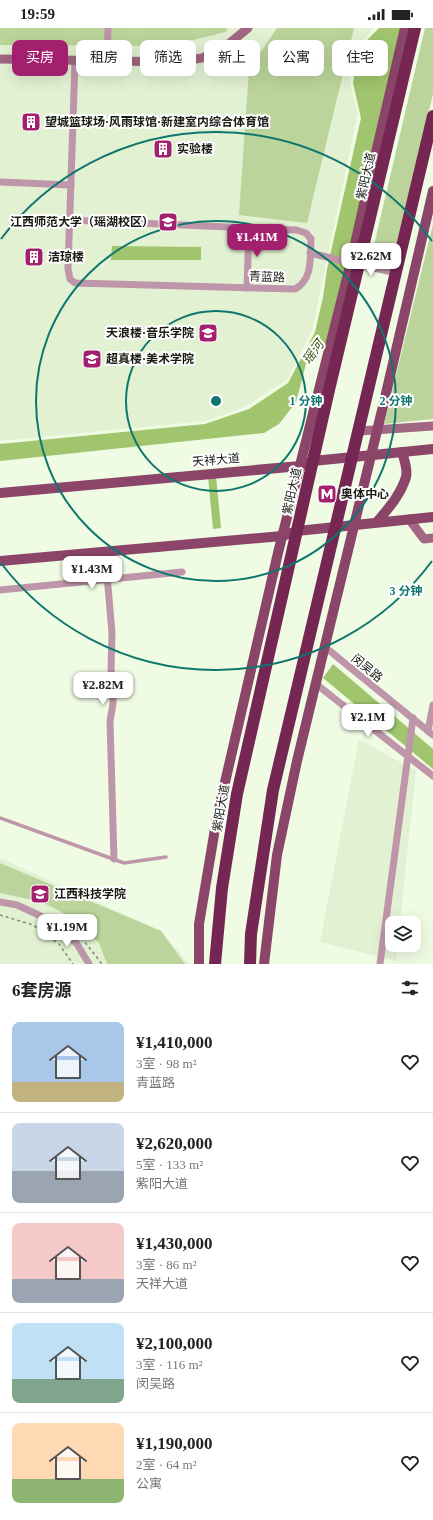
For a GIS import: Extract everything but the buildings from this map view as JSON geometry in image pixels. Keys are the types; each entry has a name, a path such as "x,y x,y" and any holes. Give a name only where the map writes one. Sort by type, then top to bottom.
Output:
{"highway":[{"name":"紫阳大道","path":"215,964 222,888 237,794 313,461 355,263 415,28"},
{"path":"250,964 251,934 273,790 433,116"}],"main road":[{"path":"199,964 199,924 217,817 282,536 355,263 364,204 405,28"},
{"path":"264,964 277,855 297,761 433,191"},
{"name":"天祥大道","path":"0,493 300,466 313,461 433,449"},
{"path":"377,522 396,498 406,476 402,452"},
{"path":"0,561 282,536 297,531 433,517"}],"street":[{"path":"108,28 108,40"},
{"path":"132,62 174,62 202,58 225,47 248,28"},
{"path":"0,59 75,61"},
{"name":"青蓝路","path":"70,220 296,230 306,233 311,239 308,274 302,286 295,289 76,283 70,279 68,269 75,61"},
{"path":"0,182 71,184"},
{"path":"247,288 249,228"},
{"path":"310,253 396,273"},
{"path":"359,431 433,426"},
{"path":"409,520 424,539 433,538"},
{"path":"105,552 112,633 111,669 113,704 110,720 114,859"},
{"path":"0,590 182,572"},
{"name":"闵吴路","path":"325,647 430,733"},
{"path":"316,684 433,776"},
{"path":"430,733 433,705"},
{"path":"380,964 412,718"},
{"path":"0,902 17,906 56,923 77,944 89,964"}],"lane":[{"path":"0,818 124,863 166,857"}],"path":[{"path":"0,915 33,925 59,944 73,964"}],"shaded area":[{"name":"江西师范大学（瑶湖校区）","path":"0,28 374,28 363,40 332,40 332,76 351,76 350,83 358,113 312,331 287,380 243,408 205,421 0,441"},
{"path":"0,28 228,28 226,32 193,40 140,40 140,46 132,46 132,40 76,40 76,45 68,45 68,40 12,40 12,45 0,45"},
{"path":"277,28 354,28 351,40 332,40 332,76 342,76 307,223 239,215 249,76 260,76 260,53 268,41 268,76 324,76 324,40 269,40"},
{"path":"425,28 433,28 433,94 394,264 371,258"},
{"path":"433,224 433,419 384,424"},
{"path":"359,739 416,771 401,916 385,916 385,952 397,952 396,961 320,942"},
{"name":"江西科技学院","path":"0,858 161,931 189,964 0,964"},
{"path":"0,863 161,931 185,964 107,964 99,943 69,916 42,902 0,893"}],"water":[{"name":"瑶河","path":"379,28 403,28 328,341 307,360 296,402 279,424 264,433 0,461 0,444 205,424 249,409 288,383 315,332 323,297 327,269 361,118 353,83 354,76 388,76 388,40 367,40"},
{"path":"112,246 201,247 201,260 111,260"},
{"path":"216,476 221,528 213,529 208,477"},
{"path":"333,664 433,749 433,769 323,678"}],"place":[{"name":"望城篮球场·风雨球馆·新建室内综合体育馆","path":"31,122"},
{"name":"实验楼","path":"163,149"},
{"name":"江西师范大学（瑶湖校区）","path":"168,222"},
{"name":"洁琼楼","path":"34,257"},
{"name":"天浪楼·音乐学院","path":"208,333"},
{"name":"超真楼·美术学院","path":"92,359"},
{"name":"奥体中心","path":"327,494"},
{"name":"江西科技学院","path":"40,894"}]}
